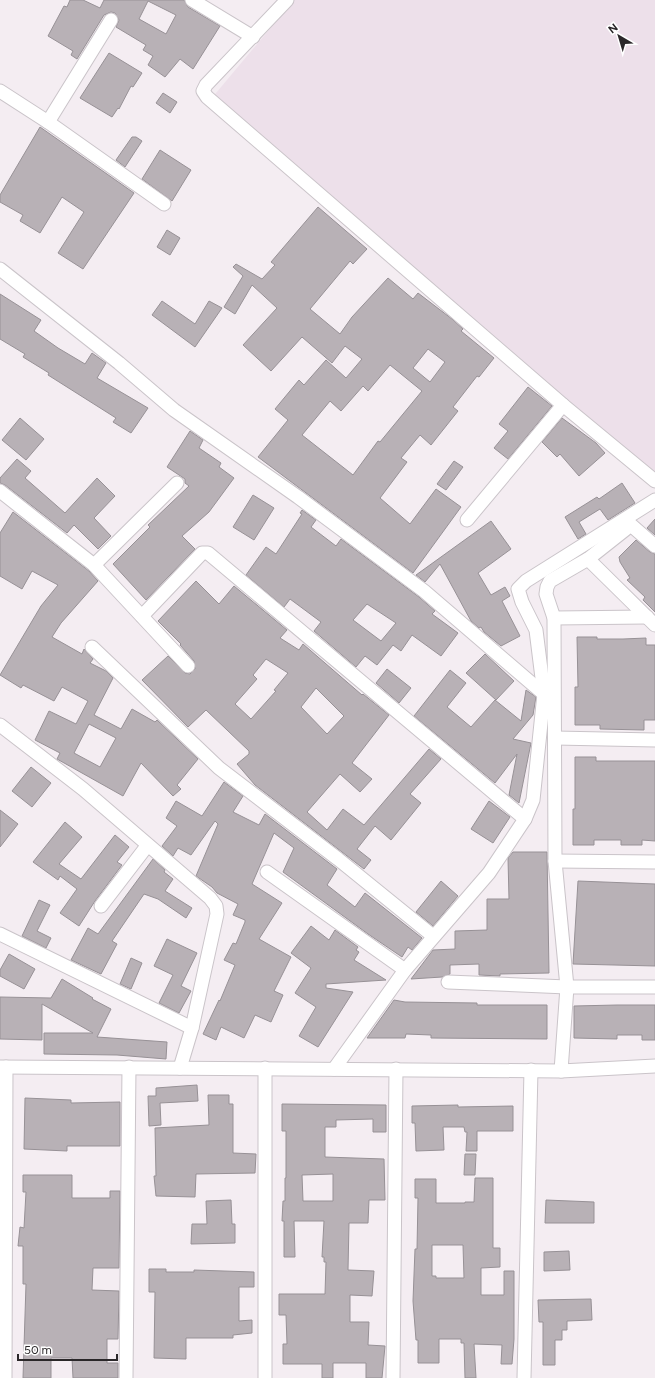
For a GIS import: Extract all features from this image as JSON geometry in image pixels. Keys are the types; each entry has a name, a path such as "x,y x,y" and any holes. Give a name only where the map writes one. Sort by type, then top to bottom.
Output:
{"street":[{"path":"192,0 253,37"},
{"path":"287,0 206,85 203,91 207,97 563,405 655,481"},
{"path":"48,122 111,20"},
{"path":"0,91 48,122 164,204"},
{"path":"0,269 119,363 174,410 298,497 424,591 544,694"},
{"path":"467,520 563,405"},
{"path":"94,565 177,483"},
{"path":"0,491 94,565 188,666"},
{"path":"334,1069 405,970 489,873 525,819 533,800 544,694 536,630 522,602 518,589 526,581 655,500"},
{"path":"561,1071 567,988 555,861 554,618 546,594 546,587 550,581 588,559 631,525 655,546"},
{"path":"142,616 202,553 206,552 525,819"},
{"path":"588,559 651,621"},
{"path":"554,618 651,621"},
{"path":"92,647 219,768 338,859 433,936"},
{"path":"0,725 83,790 210,898 216,906 217,914 192,1028 180,1068"},
{"path":"555,738 655,740"},
{"path":"101,906 147,846"},
{"path":"555,861 655,862"},
{"path":"267,872 405,970"},
{"path":"0,934 192,1028"},
{"path":"448,982 567,988 655,987"},
{"path":"5,1378 3,1067 561,1071 655,1066"},
{"path":"126,1378 129,1067"},
{"path":"265,1068 265,1378"},
{"path":"393,1378 396,1069"},
{"path":"524,1378 531,1070"}],"shaded area":[{"path":"294,0 655,0 655,477 211,99"}],"building":[{"path":"70,0 83,0 100,8 104,0 184,0 188,7 220,26 193,69 180,59 165,77 148,65 153,56 143,50 146,45 116,27 119,20 115,13 111,12 104,15 77,59 71,55 73,51 48,36 64,6 67,7","holes":["148,1 176,15 166,34 139,19"]},
{"path":"109,53 142,73 133,87 131,86 119,109 118,108 112,117 80,98"},
{"path":"163,93 177,102 170,113 156,103"},
{"path":"40,127 134,193 83,269 58,253 84,212 62,197 40,233 20,221 23,215 0,202 0,195"},
{"path":"132,137 136,137 142,141 125,167 116,160"},
{"path":"160,150 191,170 172,201 142,179"},
{"path":"318,207 367,249 353,264 350,261 310,309 340,334 352,317 388,278 413,299 418,293 452,319 463,329 461,331 494,358 479,377 477,376 453,407 458,411 431,445 420,435 401,458 407,462 380,498 410,524 436,489 461,507 413,573 258,457 288,420 275,409 299,380 304,385 326,360 346,378 362,359 345,346 332,363 302,337 271,371 243,345 277,308 252,285 235,314 224,307 243,276 233,267 236,264 262,279 275,265 271,262","holes":["428,349 445,362 430,382 413,368","390,365 422,391 380,442 378,441 353,475 302,435 330,401 341,411 363,386 368,391"]},
{"path":"167,230 180,238 170,255 157,247"},
{"path":"0,294 41,320 34,331 58,348 85,364 92,353 106,363 97,378 148,408 131,433 113,422 116,418 48,375 49,373 23,357 25,354 0,339"},
{"path":"162,301 195,324 209,301 222,308 195,347 152,315"},
{"path":"528,387 552,406 508,459 494,448 508,431 499,424"},
{"path":"20,418 44,439 26,460 2,440"},
{"path":"562,418 596,443 605,453 579,476 560,454 557,457 542,442"},
{"path":"190,431 203,440 199,448 221,463 219,467 234,478 209,512 182,536 195,549 146,600 113,564 150,527 148,525 189,486 185,483 185,479 167,467"},
{"path":"17,459 31,471 25,478 65,513 97,478 115,496 94,518 111,536 98,549 74,525 67,533 5,485 0,483 0,478"},
{"path":"454,461 463,467 446,490 437,484"},
{"path":"622,483 635,503 608,520 600,509 579,522 586,534 578,539 565,517 597,497 599,499"},
{"path":"253,495 274,508 254,540 233,527"},
{"path":"302,510 316,520 311,527 336,546 341,539 419,597 435,611 432,614 458,633 441,656 412,635 401,651 393,645 377,665 365,656 356,667 314,631 321,622 290,599 284,607 246,575 266,547 276,554 302,514 300,513","holes":["367,604 396,623 381,641 353,620"]},
{"path":"13,512 89,571 98,581 61,623 52,637 82,654 84,649 93,659 90,663 106,671 113,678 94,715 121,729 132,709 155,722 157,720 198,759 177,785 181,789 173,796 141,763 123,796 57,759 60,753 35,740 49,711 76,724 88,701 62,687 54,701 23,685 21,688 0,675 41,606 58,585 32,571 22,589 0,576 0,533","holes":["89,724 116,738 100,767 74,753"]},
{"path":"655,519 655,535 647,528"},
{"path":"491,521 511,549 478,573 491,595 505,587 510,596 502,601 520,636 501,646 484,632 481,627 479,628 471,621 440,564 425,582 416,575"},
{"path":"636,540 650,552 655,554 655,612 643,600 645,597 627,580 630,578 620,562 619,557"},
{"path":"196,581 219,604 234,586 287,630 280,638 299,650 303,644 362,695 363,694 389,715 352,763 372,779 360,792 340,774 307,812 327,830 343,809 364,825 429,749 441,759 410,794 421,803 391,840 375,826 357,849 371,860 364,869 255,785 237,764 249,754 249,751 206,710 188,727 142,680 168,656 185,673 190,674 195,669 194,661 180,645 181,644 158,621","holes":["266,659 288,673 274,690 276,691 251,719 235,704 257,679 253,675","316,688 344,716 327,734 301,707"]},
{"path":"577,637 597,637 597,639 646,638 646,645 655,645 655,720 644,720 644,730 600,729 600,725 575,725 575,687 578,687"},
{"path":"485,654 514,681 496,700 466,673"},
{"path":"387,669 411,688 399,703 376,683"},
{"path":"450,670 466,683 447,707 471,727 495,700 521,721 526,690 536,697 533,715 513,739 531,743 519,803 509,795 517,754 495,783 414,716"},
{"path":"575,757 596,757 596,761 655,761 655,841 642,840 642,845 621,845 621,840 594,840 594,845 573,845"},
{"path":"31,767 51,783 32,807 12,791"},
{"path":"224,782 243,796 233,812 259,825 265,814 337,869 327,885 355,907 365,893 422,938 412,950 408,947 402,957 368,934 283,872 294,848 274,833 252,884 282,903 259,939 291,957 274,991 283,995 271,1022 255,1015 244,1038 221,1027 216,1040 203,1034 219,1000 220,1001 235,965 224,960 233,943 236,944 245,922 245,920 233,915 238,904 217,893 212,887 196,876 218,824 215,821 191,855 178,848 173,856 162,846 177,826 166,818 176,801 202,816"},
{"path":"489,801 510,817 493,843 471,829"},
{"path":"0,810 18,824 0,847"},
{"path":"65,822 82,837 59,864 81,879 115,835 129,847 117,862 122,865 95,901 79,926 60,913 77,889 60,876 58,880 33,862"},
{"path":"513,852 547,852 549,973 500,974 500,976 479,975 479,964 450,965 450,974 442,977 411,979 433,950 455,949 455,931 487,930 487,899 509,899 508,858"},
{"path":"153,859 165,870 164,872 173,879 165,891 192,908 186,918 158,899 144,894 112,941 117,944 101,974 71,960 88,928 98,934"},
{"path":"441,881 458,896 433,926 416,912"},
{"path":"578,881 655,884 655,966 573,964"},
{"path":"39,900 50,905 37,931 51,938 46,948 22,936"},
{"path":"311,926 329,940 335,930 358,947 356,950 359,952 354,960 386,980 326,984 326,988 353,992 318,1047 299,1036 316,1007 295,993 311,968 291,953"},
{"path":"167,939 197,953 181,986 191,991 179,1013 159,1003 173,975 154,966"},
{"path":"9,954 35,969 24,989 0,976 0,970"},
{"path":"131,958 142,963 131,989 120,984"},
{"path":"62,979 93,998 92,999 111,1009 97,1037 167,1042 166,1059 117,1055 44,1054 44,1033 93,1033 42,1004 42,1040 0,1039 0,997 51,998"},
{"path":"394,1000 405,1002 477,1003 477,1005 547,1005 547,1039 431,1038 431,1035 406,1034 405,1038 367,1038"},
{"path":"655,1005 655,1040 642,1040 642,1035 617,1035 617,1039 574,1038 574,1006"},
{"path":"197,1085 198,1101 160,1103 161,1125 149,1126 148,1096 156,1096 156,1088"},
{"path":"208,1095 229,1095 229,1104 233,1104 233,1153 256,1154 255,1173 196,1174 195,1197 156,1196 154,1176 156,1176 155,1128 209,1125"},
{"path":"25,1098 71,1100 71,1103 120,1102 120,1146 67,1146 67,1151 24,1149"},
{"path":"282,1104 386,1105 386,1132 373,1132 373,1119 336,1120 336,1127 325,1127 325,1157 384,1159 385,1200 369,1200 368,1223 349,1223 348,1270 374,1271 372,1296 350,1295 350,1322 369,1322 368,1345 385,1346 382,1378 366,1378 366,1363 333,1363 333,1378 322,1378 322,1364 283,1364 283,1344 287,1344 286,1315 279,1315 279,1294 325,1294 326,1262 324,1262 324,1257 322,1257 324,1221 294,1221 295,1257 284,1257 284,1221 282,1221 283,1201 285,1201 286,1131 282,1131","holes":["333,1174 333,1201 303,1201 302,1175"]},
{"path":"458,1105 458,1107 513,1106 513,1131 477,1131 477,1151 466,1151 467,1132 465,1132 464,1127 443,1127 444,1150 416,1151 415,1123 412,1123 412,1106"},
{"path":"465,1154 476,1154 475,1175 464,1175"},
{"path":"23,1175 72,1175 72,1198 110,1198 110,1191 120,1191 119,1268 93,1268 92,1290 119,1291 118,1339 107,1339 107,1363 118,1363 118,1378 73,1378 72,1358 51,1358 51,1378 23,1378 26,1284 23,1284 23,1246 18,1246 20,1227 24,1228 26,1192 23,1192"},
{"path":"475,1178 493,1178 493,1248 500,1248 500,1267 481,1268 481,1295 504,1295 504,1271 514,1271 514,1339 512,1364 501,1364 502,1345 474,1344 476,1378 465,1378 464,1343 461,1343 461,1339 439,1339 439,1363 418,1363 418,1340 416,1340 413,1301 415,1249 417,1249 418,1198 415,1198 415,1179 436,1179 436,1203 474,1202","holes":["432,1245 463,1245 464,1278 436,1278 436,1276 432,1276"]},
{"path":"231,1200 232,1224 235,1224 235,1243 191,1244 192,1224 207,1224 206,1201"},
{"path":"546,1200 594,1202 594,1223 545,1223"},
{"path":"569,1251 570,1270 544,1271 544,1252"},
{"path":"149,1269 166,1269 166,1272 194,1272 194,1270 254,1272 254,1287 239,1287 239,1321 252,1320 252,1333 233,1335 233,1338 186,1338 186,1359 154,1358 155,1292 149,1292"},
{"path":"591,1299 592,1320 567,1321 567,1330 562,1330 562,1340 555,1340 555,1365 543,1365 543,1322 539,1322 538,1300"}]}
